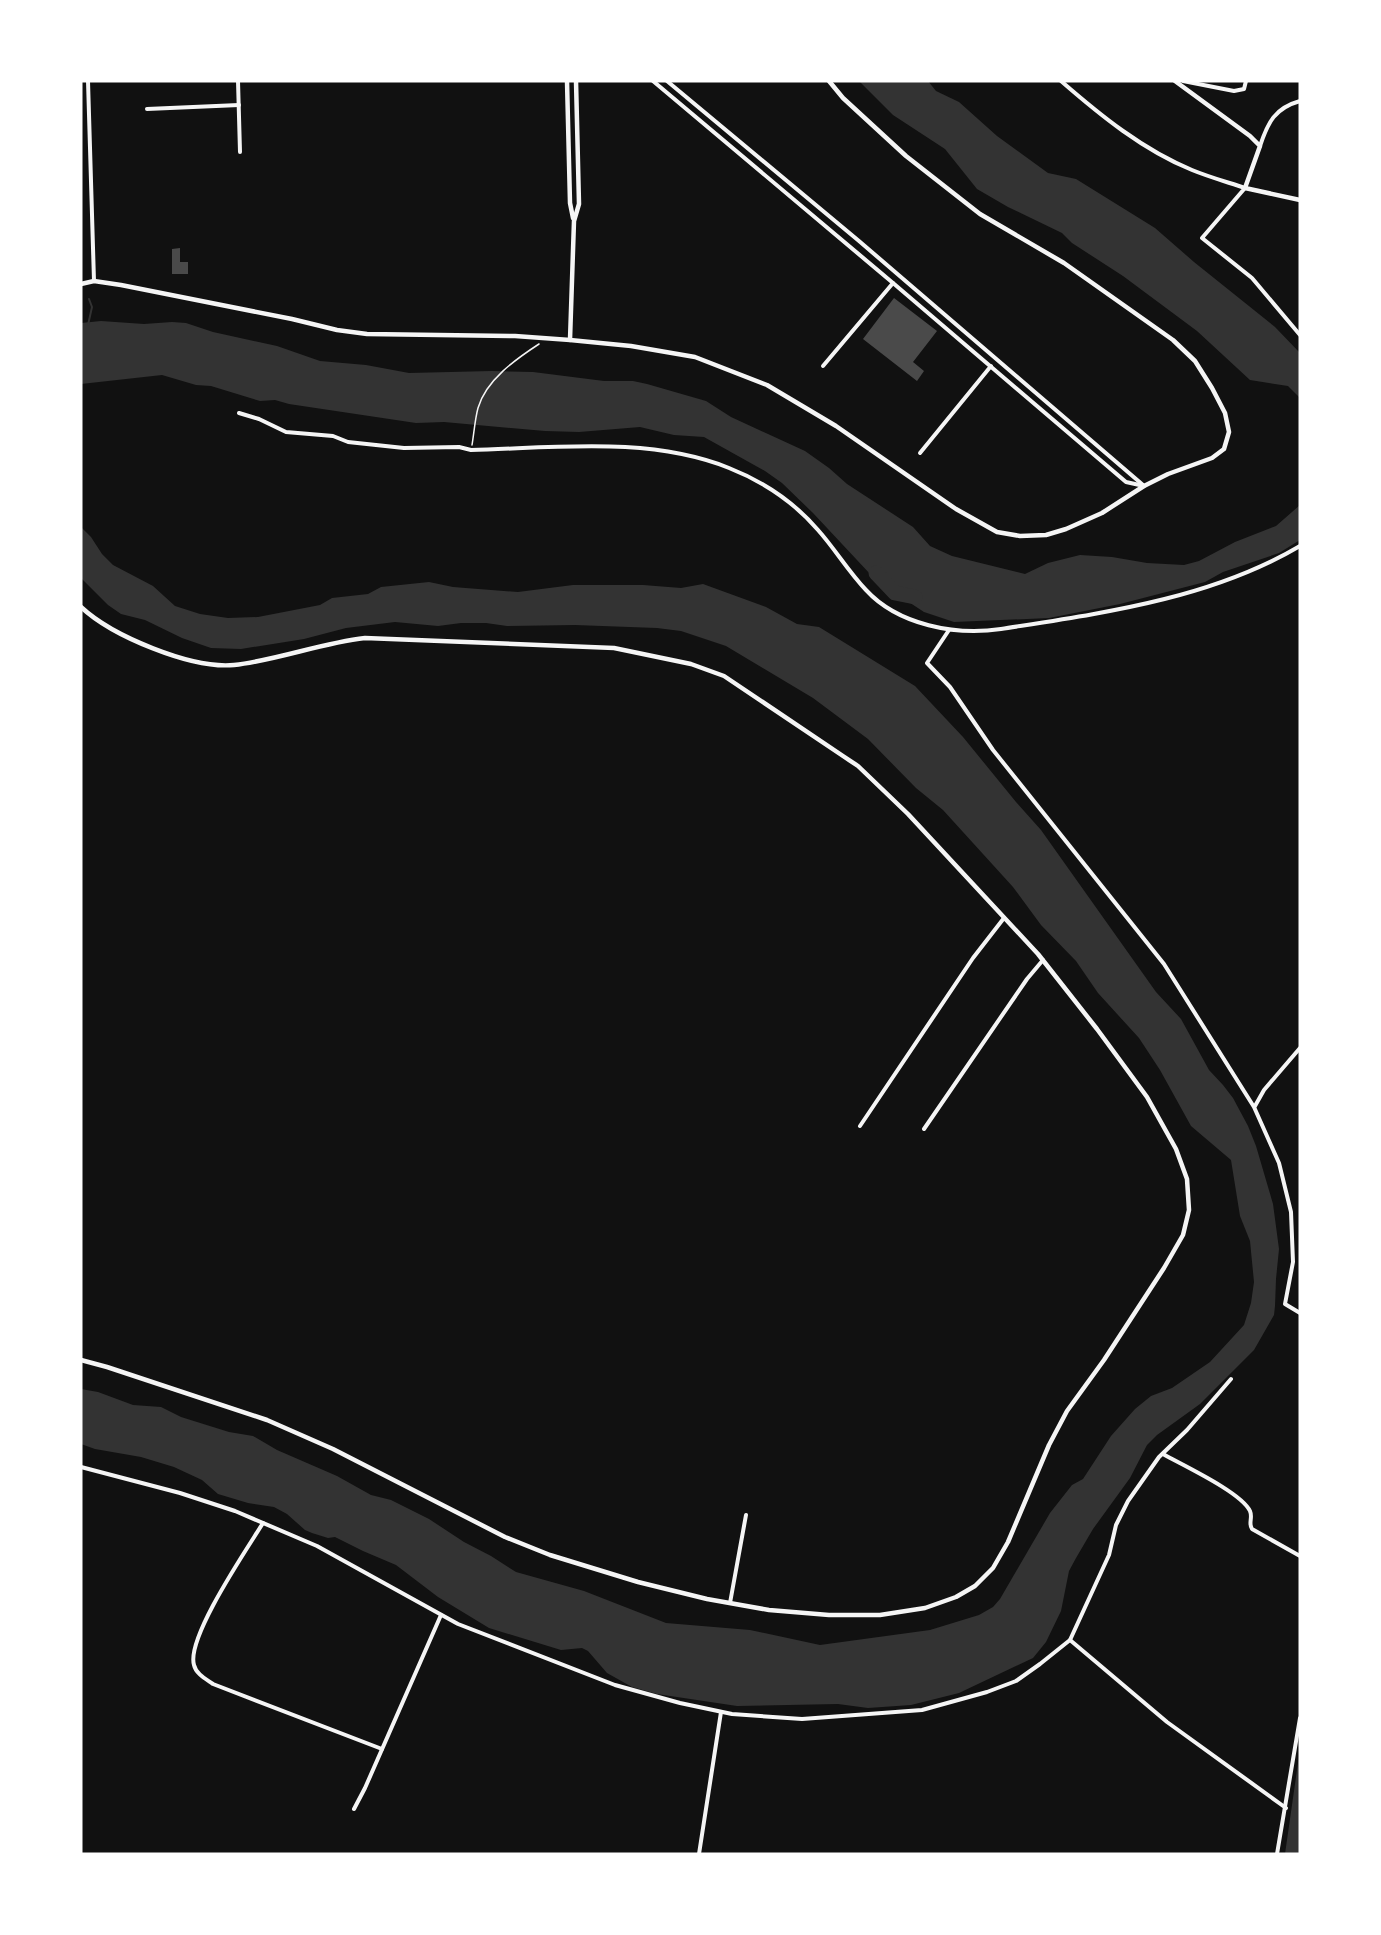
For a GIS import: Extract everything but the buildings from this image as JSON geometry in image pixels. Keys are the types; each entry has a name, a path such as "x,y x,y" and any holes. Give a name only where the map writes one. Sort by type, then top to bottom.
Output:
{"street":[{"path":"88,81 94,281"},
{"path":"238,81 240,152"},
{"path":"567,81 570,203 574,221 570,340"},
{"path":"574,221 579,204 576,81"},
{"path":"653,81 1126,482 1144,486"},
{"path":"667,81 1144,486"},
{"path":"81,284 94,281 367,334 547,338 631,346 695,357 767,385 836,426 957,509 997,532 1020,536 1046,535 1066,529 1102,513 1144,486 1168,474 1212,458 1224,449 1229,432 1225,413 1195,361 1173,340 1064,263 971,207 906,156 843,98 829,81"},
{"path":"1061,81 1099,114 1158,153 1190,169 1245,188 1300,200"},
{"path":"1175,81 1250,136 1260,146"},
{"path":"1183,81 1234,91 1244,89 1246,81"},
{"path":"1300,101 1290,104 1274,115 1245,188 1202,238 1252,278 1300,335"},
{"path":"147,109 239,105"},
{"path":"735,150 741,143"},
{"path":"823,366 893,283"},
{"path":"940,323 946,316"},
{"path":"920,453 991,366"},
{"path":"239,413 259,419 286,432 333,436 348,442 404,448 459,447 471,450 619,446 672,452 728,467 774,490 791,505 817,529 868,592 886,607 910,619 949,630 983,632 1137,605 1194,592 1281,557 1300,546"},
{"path":"81,607 95,620 138,643 209,664 233,665 338,641 365,638 614,648 691,664 724,676 818,736 858,766 908,814 1043,960 1147,1097 1176,1149 1187,1179 1189,1210 1183,1234 1164,1268 1104,1360 1067,1411 1049,1444 1008,1542 993,1568 975,1586 956,1597 925,1608 880,1615 829,1615 769,1610 730,1603 638,1582 550,1555 506,1537 333,1449 267,1420 81,1360"},
{"path":"949,630 927,663 950,687 993,750 1164,964 1254,1107 1279,1163 1286,1185 1291,1212 1293,1262 1285,1304 1300,1313"},
{"path":"860,1126 973,958 1004,918"},
{"path":"924,1129 1027,979 1043,960"},
{"path":"1254,1107 1264,1090 1300,1048"},
{"path":"81,1467 180,1493 235,1511 317,1546 458,1624 615,1685 721,1712 802,1719 922,1710 987,1692 1016,1681 1070,1640 1109,1555 1116,1526 1128,1501 1163,1454 1231,1379"},
{"path":"1163,1454 1218,1484 1250,1511 1249,1525 1252,1529 1300,1556"},
{"path":"730,1603 746,1515"},
{"path":"263,1523 207,1619 193,1652 194,1666 198,1673 213,1684 382,1749"},
{"path":"354,1809 441,1615"},
{"path":"1070,1640 1167,1722 1286,1808"},
{"path":"699,1854 721,1712"},
{"path":"1277,1854 1286,1808 1292,1754 1300,1718"}],"path":[{"path":"471,450 478,406 485,395 505,367 547,338"}],"shaded area":[{"path":"859,81 928,81 936,91 959,102 997,136 1048,173 1076,179 1155,228 1275,327 1300,353 1300,398 1288,386 1250,380 1197,331 1123,276 1072,243 1062,233 977,189 945,149 893,115"},
{"path":"101,321 144,324 186,323 213,332 277,346 320,361 366,365 409,373 533,372 647,384 706,401 731,417 805,451 847,484 913,527 930,546 952,556 1025,574 1048,563 1080,555 1184,565 1199,561 1235,542 1276,526 1300,505 1300,540 1279,553 1223,572 1205,582 1120,604 1049,618 954,622 924,612 895,593 871,575 782,483 704,437 674,435 640,427 579,432 444,422 416,423 275,400 260,401 211,386 196,385 162,375 81,384 81,323"},
{"path":"81,527 113,565 153,586 175,606 200,614 228,618 258,617 320,605 332,598 368,594 381,587 429,582 453,587 518,592 573,585 643,585 681,588 703,584 766,607 797,624 819,627 915,686 963,737 1041,830 1156,992 1181,1019 1209,1070 1233,1098 1256,1146 1273,1204 1279,1249 1274,1315 1254,1350 1200,1404 1147,1445 1130,1478 1093,1529 1069,1571 1061,1611 1046,1642 1033,1658 959,1693 911,1705 868,1708 838,1704 737,1706 657,1694 632,1687 607,1673 588,1651 582,1648 561,1650 489,1628 438,1597 396,1565 335,1537 328,1538 305,1530 287,1514 274,1507 248,1503 218,1494 202,1480 174,1467 81,1444 81,1389 98,1392 133,1405 161,1407 181,1417 229,1432 253,1436 371,1495 391,1500 429,1519 516,1572 584,1591 666,1623 750,1630 820,1645 930,1630 979,1615 993,1607 1000,1599 1050,1513 1072,1485 1083,1479 1111,1436 1135,1409 1151,1396 1172,1388 1210,1362 1244,1325 1251,1303 1254,1282 1250,1241 1240,1216 1231,1160 1191,1126 1160,1070 1139,1038 1098,993 1076,961 1041,925 1013,887 943,810 916,788 868,739 813,698 726,646 681,631 657,628 575,625 507,626 486,623 438,626 395,622 346,628 304,639 241,649 211,648 182,638 145,620 121,614 108,605 81,578"},
{"path":"1300,1749 1300,1854 1285,1854"}],"waterway":[{"path":"88,325 92,307 89,299"},
{"path":"876,573 895,593 915,597"}]}
